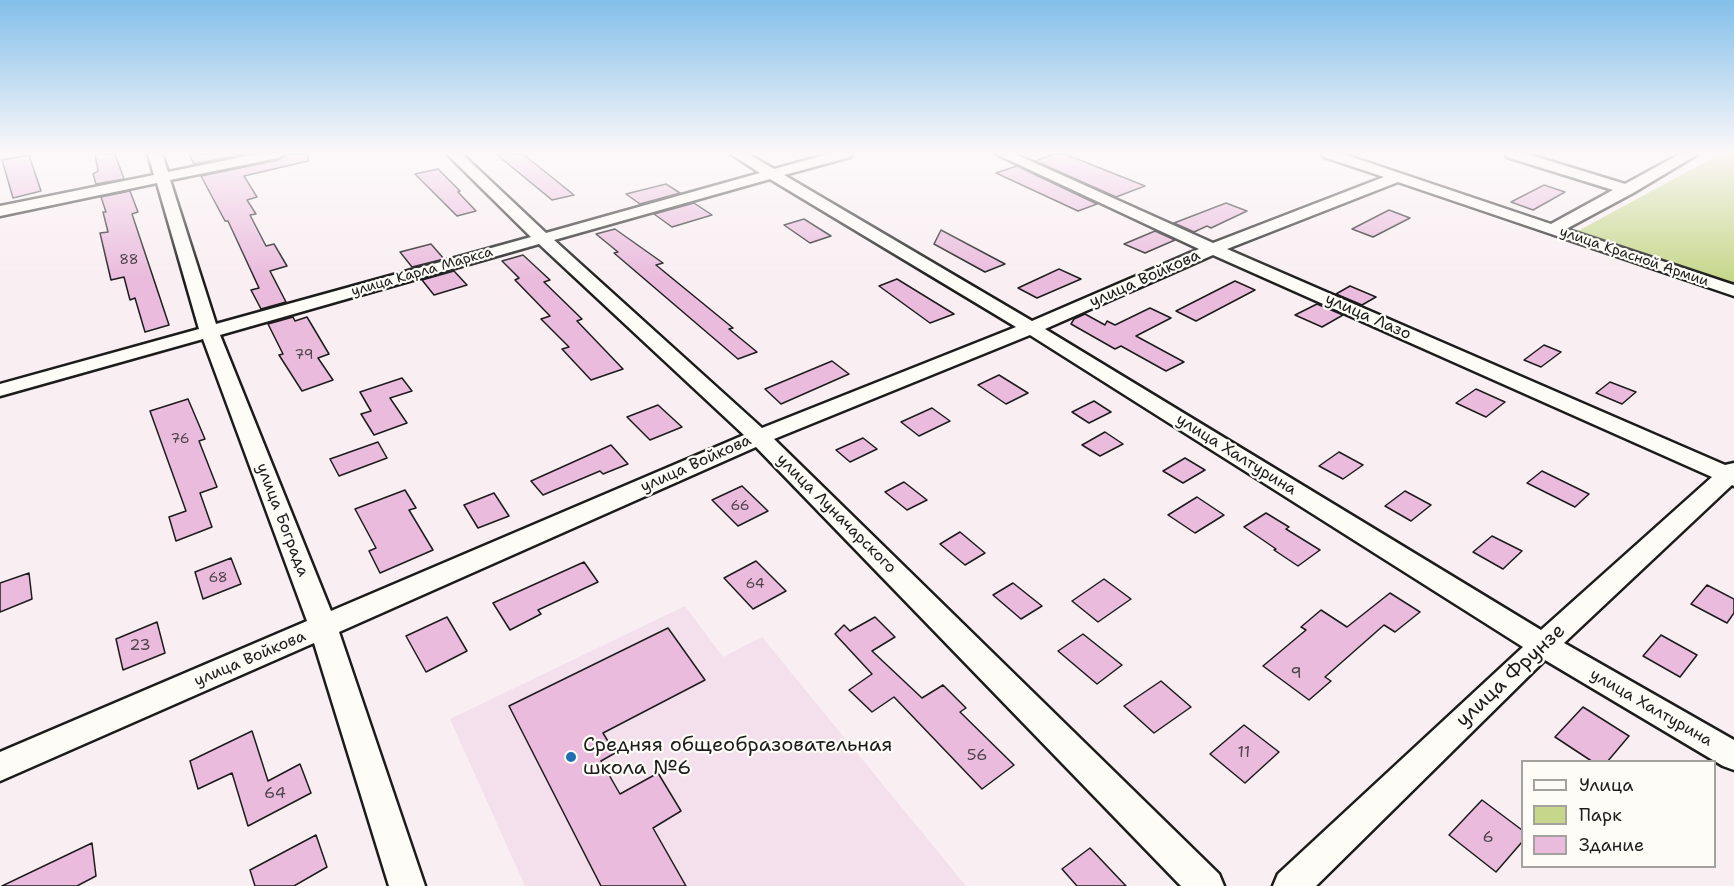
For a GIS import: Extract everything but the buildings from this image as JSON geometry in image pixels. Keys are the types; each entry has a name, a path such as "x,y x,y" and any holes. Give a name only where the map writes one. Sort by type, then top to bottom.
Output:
{"street":[{"path":"0,211 77,195"},
{"name":"улица Бограда","path":"168,195 209,331 323,627 407,886"},
{"name":"улица Луначарского","path":"497,195 759,437 1206,886"},
{"name":"улица Карла Маркса","path":"0,390 695,195"},
{"name":"улица Халтурина","path":"807,195 1031,328 1543,645 1734,756"},
{"name":"улица Лазо","path":"1094,195 1732,474"},
{"name":"улица Войкова","path":"0,767 759,437 1031,328 1213,249 1351,195"},
{"name":"улица Красной Армии","path":"1451,195 1734,291"},
{"path":"1552,230 1618,195"},
{"name":"улица Фрунзе","path":"1291,886 1543,645 1732,474"}],"shaded area":[{"path":"685,606 723,657 762,637 966,886 525,886 450,719"}],"green space":[{"path":"1644,195 1734,195 1734,285 1576,232"}],"place":[{"name":"Средняя общеобразовательная школа №6","path":"571,757"}]}
